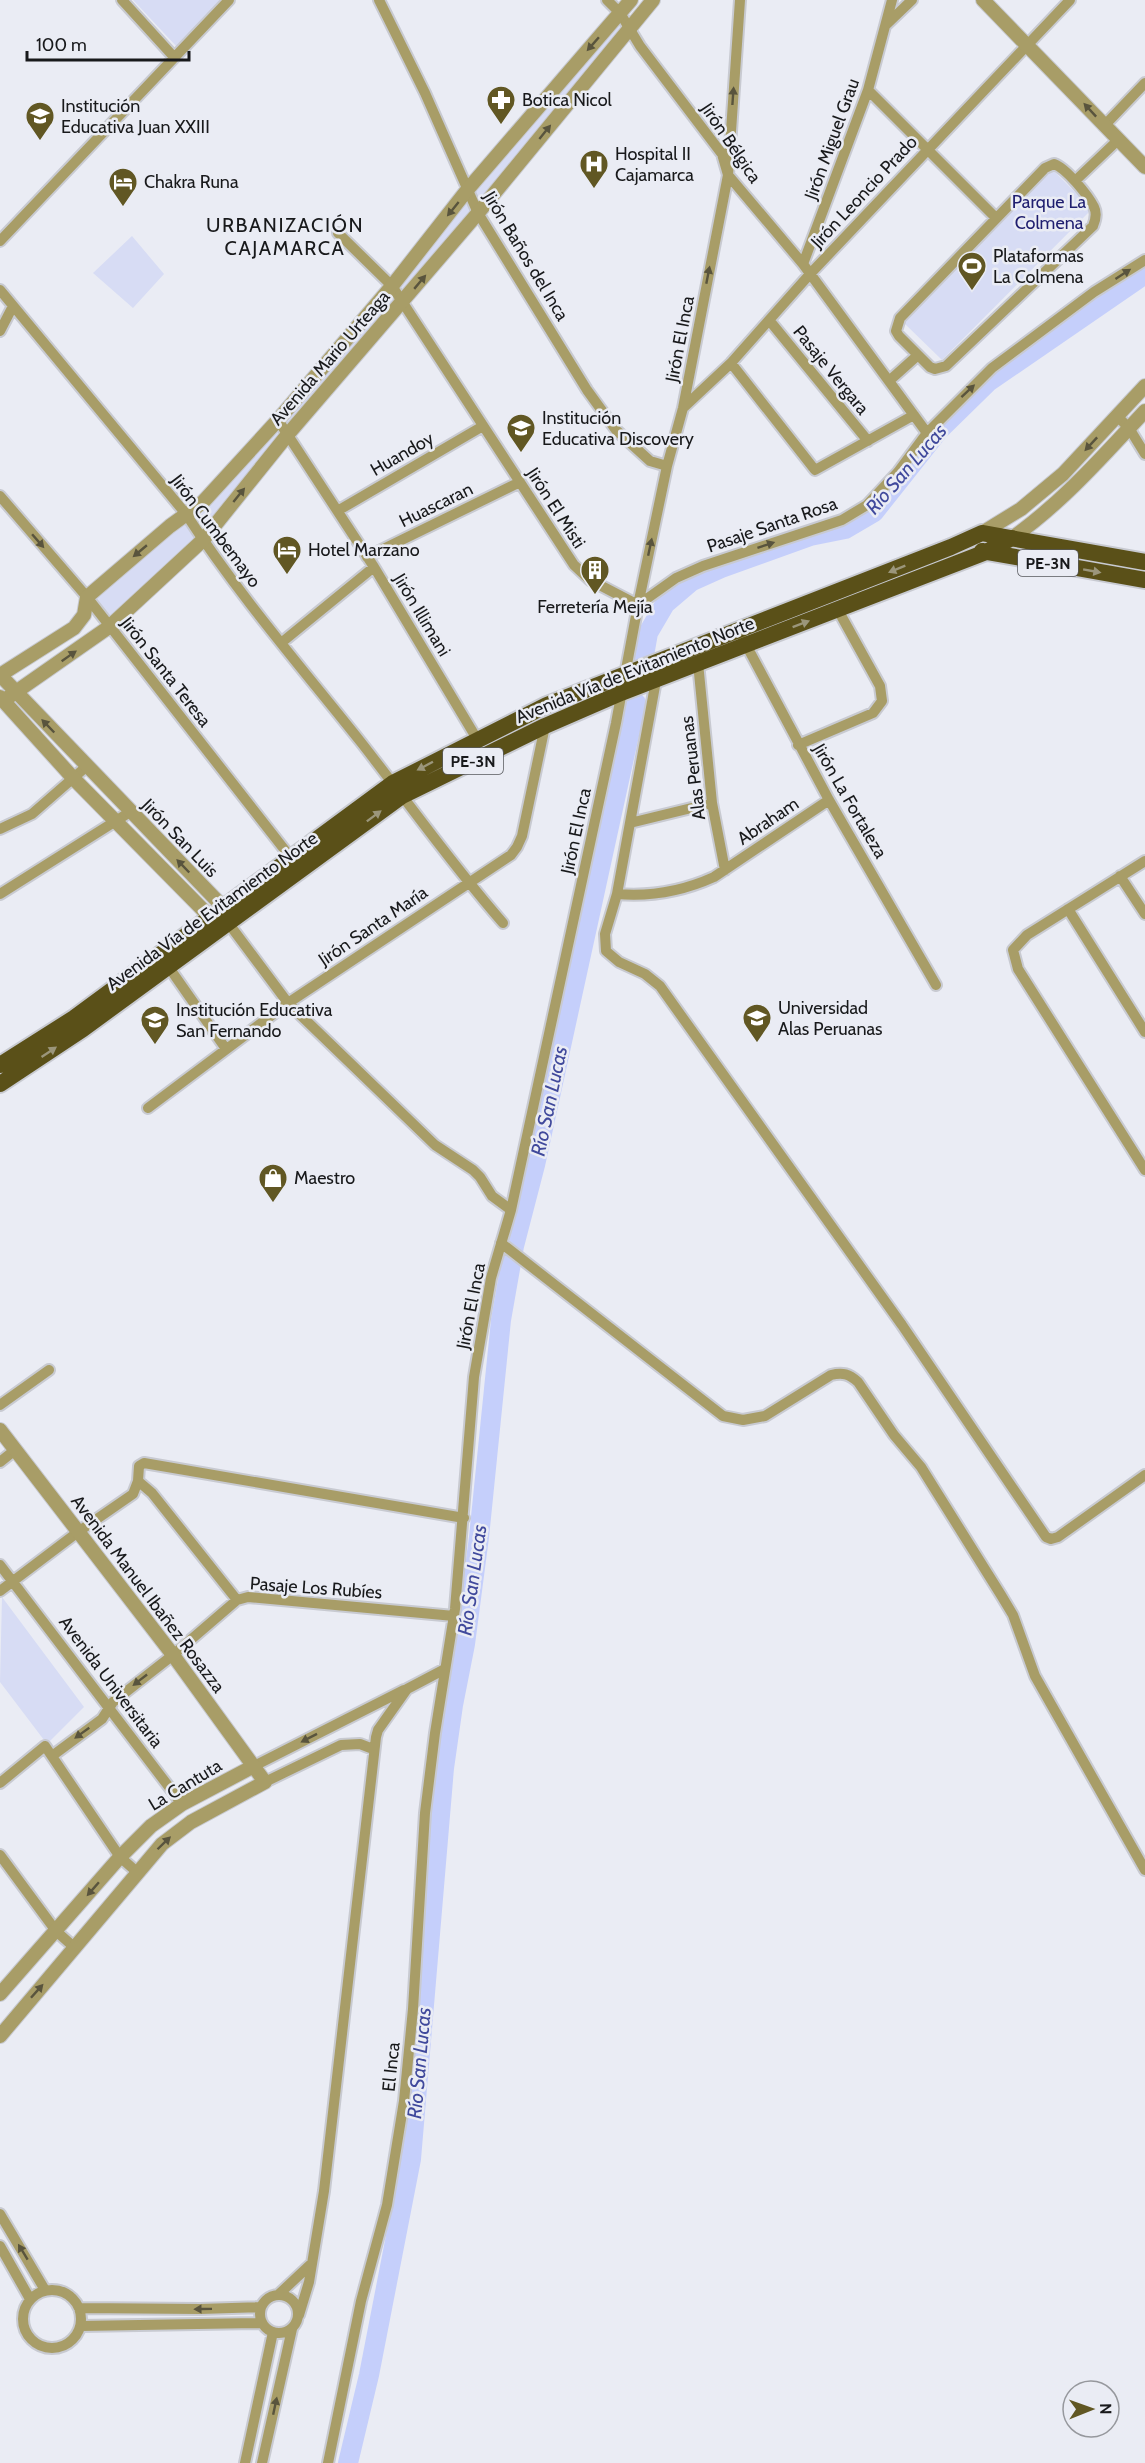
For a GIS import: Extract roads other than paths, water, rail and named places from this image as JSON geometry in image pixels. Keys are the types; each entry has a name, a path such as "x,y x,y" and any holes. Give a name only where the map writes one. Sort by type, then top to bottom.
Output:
{"highway":[{"name":"PE-3N","path":"951,547 982,533 1145,562"},
{"name":"Avenida Vía de Evitamiento Norte","path":"397,790 545,726 627,682 655,670 743,638 838,610 986,552 1012,537"},
{"name":"PE-3N","path":"951,547 1145,580"},
{"name":"Avenida Vía de Evitamiento Norte","path":"655,670 698,663 743,638 951,547"},
{"name":"Avenida Vía de Evitamiento Norte","path":"477,739 547,705 627,682"},
{"name":"PE-3N","path":"0,1065 79,1024 221,917 297,865 397,790 477,739"},
{"name":"Avenida Vía de Evitamiento Norte","path":"0,1084 79,1024 168,966 221,917"}],"street":[{"path":"122,0 173,56"},
{"path":"0,241 72,167 173,56 229,0"},
{"name":"Jirón Baños del Inca","path":"379,0 399,38 478,213 587,390 616,430 650,461 667,466"},
{"name":"Jirón Bélgica","path":"606,0 620,13 640,46 722,154 728,175 803,264 927,433"},
{"name":"Avenida Mario Urteaga","path":"0,675 74,628 84,615 87,597 203,502 278,420 392,285 468,189 631,0"},
{"name":"Avenida Mario Urteaga","path":"1,701 17,693 109,627 203,540 289,433 478,213 653,0"},
{"name":"Jirón El Inca","path":"445,1669 454,1616 464,1518 474,1377 491,1278 503,1245 511,1210 627,682 638,604 667,466 683,408 728,175 740,0"},
{"name":"Jirón Miguel Grau","path":"803,264 868,90 892,0"},
{"path":"887,24 912,0"},
{"path":"984,0 1145,167"},
{"name":"Jirón Leoncio Prado","path":"683,408 731,363 927,148 1070,0"},
{"path":"563,80 576,94"},
{"path":"1104,126 1145,83"},
{"path":"868,90 996,218"},
{"path":"1075,182 1118,140"},
{"path":"1050,165 1058,165 1075,182 1094,206 1096,219 1093,225 946,366 935,369 918,355 897,331 900,318 1050,165"},
{"name":"Jirón El Misti","path":"338,233 392,285 574,565 590,579 638,604"},
{"name":"Pasaje Santa Rosa","path":"638,604 676,578 703,566 842,520 867,505 898,472 927,433 992,368 1094,292 1145,260"},
{"name":"Jirón Cumbemayo","path":"0,290 186,514 281,643 468,883 503,923"},
{"path":"0,331 13,306"},
{"name":"Pasaje Vergara","path":"769,320 867,441"},
{"path":"889,381 918,355"},
{"path":"731,363 815,470 914,415"},
{"path":"982,533 1021,509 1063,474 1145,386"},
{"path":"1012,537 1051,509 1145,411"},
{"path":"1117,416 1129,428 1145,454"},
{"name":"Jirón Illimani","path":"278,420 289,433 339,510 477,739"},
{"name":"Huandoy","path":"339,510 483,426"},
{"name":"Huascaran","path":"368,557 519,482"},
{"name":"Jirón Santa Teresa","path":"0,496 87,597 297,865"},
{"path":"281,643 374,567"},
{"path":"798,745 873,713 882,701 880,686 838,610"},
{"name":"Jirón La Fortaleza","path":"743,638 829,801 936,985"},
{"name":"Alas Peruanas","path":"698,663 712,803 725,870"},
{"path":"655,670 618,894 605,934 606,951 611,957 645,974 660,986 902,1325 1044,1535 1051,1539 1058,1537 1145,1475"},
{"name":"Jirón San Luis","path":"0,675 130,812 221,917"},
{"name":"Jirón San Luis","path":"1,701 116,821 221,917"},
{"name":"Jirón Santa María","path":"148,1108 288,1003 511,855 517,847 525,823 545,726"},
{"path":"0,829 32,814 87,766"},
{"name":"Abraham","path":"618,894 639,896 675,891 699,884 725,870 829,801"},
{"path":"630,823 712,803"},
{"path":"0,894 130,812"},
{"path":"1145,861 1028,935 1013,950 1018,969 1145,1170"},
{"path":"1120,876 1145,914"},
{"path":"1068,909 1145,1032"},
{"path":"221,917 288,1003 435,1145 473,1170 492,1196 511,1210"},
{"path":"168,966 226,1048"},
{"path":"503,1245 723,1416 744,1420 765,1416 831,1375 842,1373 851,1375 894,1435 921,1467 1013,1615 1035,1676 1145,1870"},
{"path":"0,1405 49,1370"},
{"name":"Avenida Manuel Ibañez Rosazza","path":"0,1430 173,1655 265,1782"},
{"path":"0,1462 15,1450"},
{"path":"0,1591 133,1494 140,1466 154,1463 464,1518"},
{"path":"138,1481 152,1493 237,1600"},
{"name":"Avenida Universitaria","path":"0,1565 182,1804"},
{"name":"Pasaje Los Rubíes","path":"0,1783 102,1719 113,1702 173,1655 237,1600 248,1597 454,1616"},
{"name":"La Cantuta","path":"0,1994 120,1857 151,1826 182,1804 445,1669"},
{"name":"El Inca","path":"328,2463 361,2301 387,2205 404,2101 414,2009 425,1813 445,1669"},
{"path":"262,2463 292,2329 299,2315 309,2282 324,2191 373,1749 378,1730 407,1689"},
{"path":"362,1712 371,1717 378,1730"},
{"name":"La Cantuta","path":"0,2036 138,1873 175,1833 265,1782 341,1745 360,1744 373,1749"},
{"path":"48,1751 120,1857 138,1873"},
{"path":"0,1855 56,1931 75,1948"},
{"path":"0,2214 45,2290"},
{"path":"0,2247 30,2299"},
{"path":"262,2324 261,2307 268,2299 278,2295 310,2265"},
{"path":"45,2290 66,2293 79,2308 81,2326 76,2337 67,2344 54,2348 40,2346 29,2338 23,2325 24,2311 30,2299 45,2290"},
{"path":"278,2295 293,2300 299,2315"},
{"path":"79,2308 261,2307"},
{"path":"81,2326 262,2324 273,2332 283,2333 292,2329"},
{"path":"245,2463 273,2332"}],"waterway":[{"name":"Río San Lucas","path":"643,661 648,633 665,604 692,581 721,568 810,536 845,529 874,512 939,430 988,382 1145,274"},
{"name":"Río San Lucas","path":"348,2463 369,2375 411,2159 444,1768 465,1644 479,1537 501,1320 514,1246 535,1165 636,703"}],"place":[{"name":"Botica Nicol","path":"501,126"},
{"name":"Institución Educativa Juan XXIII","path":"40,142"},
{"name":"Hospital II Cajamarca","path":"594,190"},
{"name":"Chakra Runa","path":"123,208"},
{"name":"Plataformas La Colmena","path":"972,292"},
{"name":"Institución Educativa Discovery","path":"521,454"},
{"name":"Hotel Marzano","path":"287,576"},
{"name":"Ferretería Mejía","path":"595,596"},
{"name":"Universidad Alas Peruanas","path":"757,1044"},
{"name":"Institución Educativa San Fernando","path":"155,1046"},
{"name":"Maestro","path":"273,1204"}],"district":[{"name":"URBANIZACIÓN CAJAMARCA","path":"285,236"}],"park label":[{"name":"Parque La Colmena","path":"1049,212"}]}
